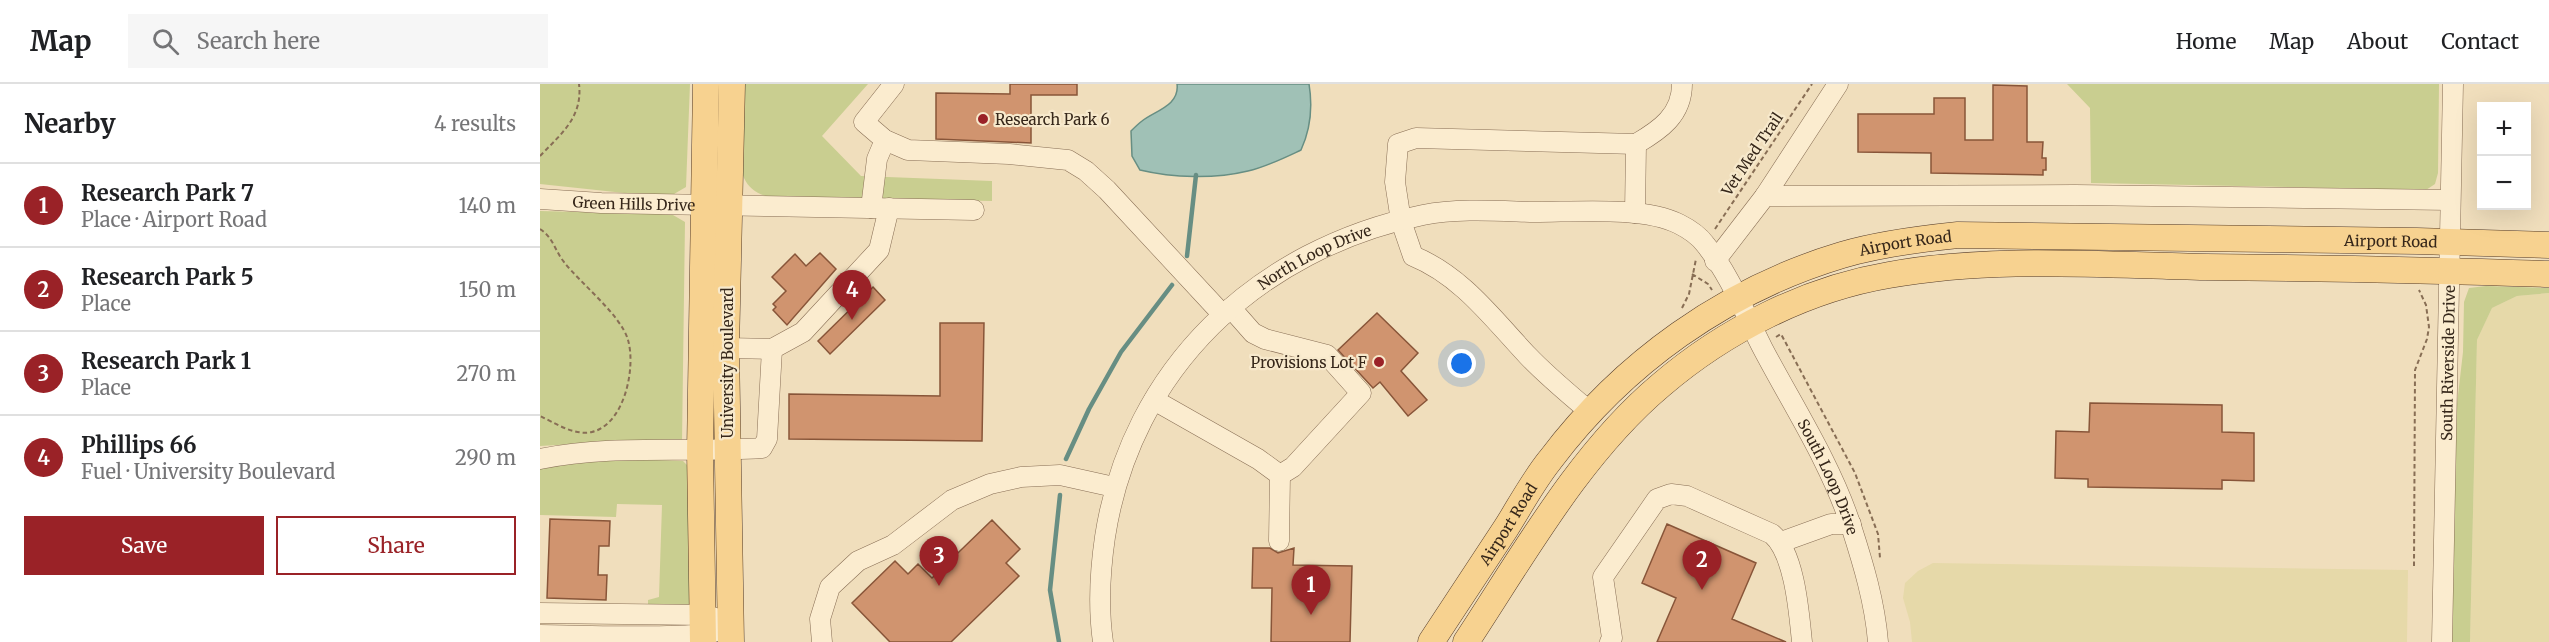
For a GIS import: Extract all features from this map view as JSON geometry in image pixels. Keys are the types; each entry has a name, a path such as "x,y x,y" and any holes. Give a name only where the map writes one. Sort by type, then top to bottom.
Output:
{"main road":[{"name":"University Boulevard","path":"703,631 700,451 706,84"},
{"name":"University Boulevard","path":"731,634 726,348 732,84"},
{"name":"Airport Road","path":"1431,642 1549,460 1590,412 1650,355 1709,314 1726,296 1781,276 1842,255 1921,239 2005,233 2549,245"},
{"name":"Airport Road","path":"1466,642 1593,453 1630,412 1692,361 1759,332 1820,294 1849,284 1887,275 1995,263 2450,270 2549,274"}],"street":[{"path":"894,84 864,122 885,140 908,150 1009,154 1068,160 1086,171 1107,190 1227,311 1253,333 1265,339 1328,355 1361,393 1293,467 1280,475"},
{"path":"1590,412 1530,358 1460,284 1433,264 1413,256 1401,221 1395,182 1398,144 1416,138 1636,144 1659,130 1675,112 1681,101 1682,84"},
{"path":"1707,258 1765,196 1838,84"},
{"name":"South Riverside Drive","path":"2442,642 2453,84"},
{"path":"726,348 772,349 803,332 879,250 880,208 877,159 885,140"},
{"path":"1635,213 1636,144"},
{"path":"1765,196 2078,195 2450,200"},
{"name":"Green Hills Drive","path":"540,199 730,206 974,210"},
{"name":"North Loop Drive","path":"1103,642 1100,594 1102,557 1114,487 1125,455 1154,400 1189,349 1227,311 1272,275 1306,256 1339,240 1401,221 1445,212 1635,213 1670,220 1682,226 1705,244 1707,258 1726,296"},
{"name":"South Loop Drive","path":"1726,296 1759,332 1833,483 1851,524 1876,622 1878,642"},
{"path":"540,459 621,450 700,451 762,448 767,440 772,349"},
{"path":"1154,400 1258,459 1280,475"},
{"path":"822,642 820,619 830,587 858,561 893,545 952,500 990,484 1021,477 1060,475 1114,487"},
{"path":"1279,541 1280,475"},
{"path":"1610,642 1612,638 1603,577 1658,499 1671,494 1687,496 1772,534 1781,542 1797,601 1802,642"},
{"path":"1781,542 1831,524 1851,524"},
{"path":"540,613 703,631"},
{"path":"540,635 638,637 703,631 718,619 731,634"}],"path":[{"path":"540,156 566,130 578,110 579,84"},
{"name":"Vet Med Trail","path":"1710,237 1812,84"},
{"path":"540,229 548,234 571,271 621,324 628,340 630,356 629,380 623,401 606,424 592,432 571,430 540,416"},
{"path":"1679,312 1685,305 1689,294 1692,274 1707,258"},
{"path":"1692,274 1726,296"},
{"path":"2414,566 2415,370 2427,339 2429,327 2426,305 2417,285"},
{"path":"1759,332 1781,334 1855,473 1878,534"}],"shaded area":[{"path":"2549,293 2549,642 2470,642 2477,340 2492,308 2517,296"},
{"path":"1933,563 2408,570 2407,642 1912,642 1910,622 1903,598 1905,583 1918,571"}],"green space":[{"path":"540,84 690,84 686,187 674,194 662,197 540,184"},
{"path":"741,84 868,84 822,136 861,176 992,181 992,201 769,197 761,194 748,185 739,157"},
{"path":"2067,84 2439,84 2438,173 2435,184 2426,190 2091,183 2090,108"},
{"path":"540,211 661,214 673,215 685,222 682,442 540,446"},
{"path":"2486,286 2549,288 2549,293 2517,296 2492,308 2477,340 2470,642 2450,642 2454,430 2463,352 2464,302 2469,288"},
{"path":"605,458 683,461 690,468 694,600 684,608 648,608 648,600 659,597 662,505 617,504 616,517 540,515 540,466"}],"water":[{"path":"1177,84 1309,84 1310,118 1301,150 1275,162 1235,174 1180,176 1140,170 1132,156 1131,131 1170,103 1177,91"}],"building":[{"name":"Research Park 6","path":"1010,84 1077,84 1077,95 1031,95 1031,143 936,139 936,93 1010,94"},
{"path":"1993,85 2027,86 2027,142 2043,142 2042,158 2046,158 2046,170 2043,170 2043,175 1931,173 1931,153 1858,152 1858,114 1934,114 1934,98 1965,98 1965,140 1993,140"},
{"path":"820,253 836,269 787,325 773,310 776,307 773,304 786,291 772,277 795,254 806,266"},
{"path":"873,287 885,300 830,354 818,341"},
{"name":"Provisions Lot F","path":"1377,313 1418,353 1401,371 1427,400 1408,416 1380,382 1373,388 1338,350"},
{"path":"940,323 984,323 982,441 789,439 789,394 940,396"},
{"path":"2090,403 2222,405 2222,432 2254,433 2254,481 2222,480 2222,489 2088,487 2088,479 2055,478 2056,431 2089,432"},
{"path":"550,519 610,521 609,546 599,546 598,575 607,575 606,600 547,598"},
{"path":"992,520 1020,549 1006,563 1019,576 951,642 890,642 852,603 895,561 908,574 918,564 932,578"},
{"path":"1667,524 1756,563 1732,619 1786,642 1657,642 1676,598 1642,583"},
{"path":"1253,548 1270,548 1278,553 1294,548 1293,565 1352,566 1350,642 1271,642 1272,588 1252,588"}],"waterway":[{"path":"1187,256 1196,175"},
{"path":"1066,459 1089,409 1121,352 1172,285"},
{"path":"1059,642 1050,590 1060,495"}],"place":[{"name":"Research Park 6","path":"983,119"},
{"name":"Phillips 66","path":"852,320"},
{"name":"Provisions Lot F","path":"1379,362"},
{"name":"Research Park 1","path":"939,586"},
{"name":"Research Park 5","path":"1702,590"},
{"name":"Research Park 7","path":"1311,615"}]}
